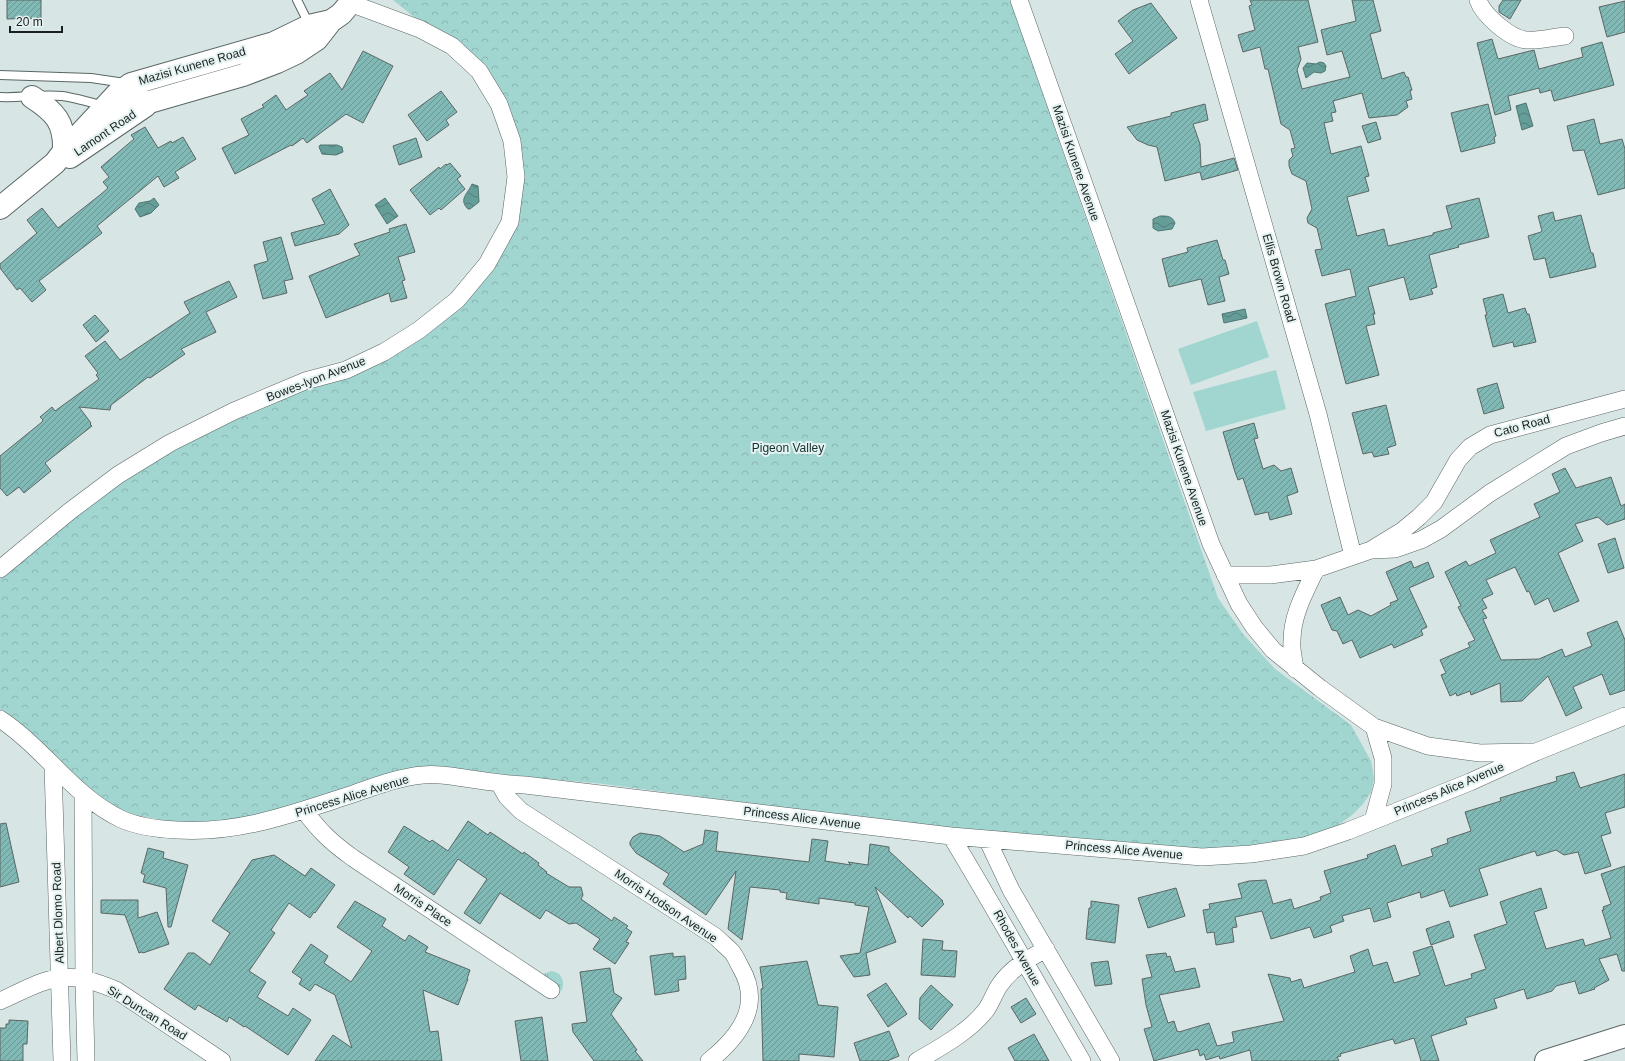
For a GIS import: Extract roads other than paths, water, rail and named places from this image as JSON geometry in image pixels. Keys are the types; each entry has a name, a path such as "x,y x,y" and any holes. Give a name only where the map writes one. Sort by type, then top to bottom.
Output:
{"street":[{"name":"Mazisi Kunene Avenue","path":"1019,0 1209,537 1239,604 1254,626 1274,650 1295,669 1374,727 1428,746 1480,753 1536,752"},
{"name":"Ellis Brown Road","path":"1199,0 1318,414 1353,556"},
{"path":"1478,0 1484,11 1491,19 1513,35 1522,39 1528,40 1565,36"},
{"name":"Mazisi Kunene Road","path":"131,84 313,32 331,21 352,2"},
{"name":"Bowes-lyon Avenue","path":"0,569 70,511 118,475 170,443 234,411 305,381 346,370 384,352 419,330 457,300 487,264 510,222 516,177 512,141 499,104 479,71 452,46 420,29 352,2"},
{"name":"Mazisi Kunene Road","path":"153,101 243,75 277,62 296,53 313,32"},
{"name":"Lamont Road","path":"0,208 60,157 117,94 131,84"},
{"path":"32,97 49,108 58,119 63,131 60,157"},
{"path":"105,107 122,107 153,101"},
{"name":"Lamont Road","path":"60,157 69,158 153,101"},
{"name":"Cato Road","path":"1225,575 1270,575 1316,569 1371,550 1402,531 1419,517 1434,502 1458,460 1470,447 1490,435 1625,398"},
{"name":"Cato Road","path":"1371,550 1395,549 1421,540 1441,530 1490,493 1566,446 1625,426"},
{"path":"1295,669 1292,643 1294,620 1303,595 1316,569"},
{"name":"Princess Alice Avenue","path":"0,719 13,728 97,806 122,819 152,829 199,832 243,827 274,820 392,781 423,775 439,774 500,783 951,836 1202,857 1251,854 1304,846 1348,831 1470,782 1536,752 1625,716"},
{"path":"1373,821 1383,784 1383,758 1374,727"},
{"name":"Albert Dlomo Road","path":"53,766 62,1061"},
{"name":"Morris Hodson Avenue","path":"500,783 507,797 521,811 716,937 733,954 748,981 750,1005 738,1033 710,1061"},
{"name":"Albert Dlomo Road","path":"83,794 86,1061"},
{"name":"Morris Place","path":"304,810 318,829 353,858 551,990"},
{"name":"Rhodes Avenue","path":"951,836 991,902 1082,1061"},
{"name":"Rhodes Avenue","path":"987,839 1012,890 1111,1061"},
{"path":"917,1061 968,1028 986,1010 1000,985 1015,966 1046,949"},
{"name":"Sir Duncan Road","path":"0,1001 34,986 59,978 84,980 116,990 222,1061"},
{"path":"1546,1061 1625,1036"}],"lane":[{"path":"297,0 313,32"},
{"name":"Mazisi Kunene Road","path":"0,75 91,78 131,84"},
{"path":"0,97 61,96 88,101 105,107"}],"water":[{"path":"1320,62 1324,63 1326,66 1325,71 1321,73 1314,72 1306,78 1303,68 1307,63 1316,64"},
{"path":"1526,103 1533,126 1522,130 1516,106"},
{"path":"320,145 337,145 342,147 343,152 336,155 322,154 319,147"},
{"path":"472,184 478,186 479,202 468,209 465,205 464,199"},
{"path":"154,198 159,205 151,213 140,217 135,209 139,203 150,201"},
{"path":"385,198 398,216 387,224 375,205"},
{"path":"1160,216 1167,216 1173,219 1175,223 1172,229 1158,231 1153,228 1153,219"},
{"path":"1245,309 1247,318 1224,323 1222,314"}],"park label":[{"name":"Pigeon Valley","path":"788,448"}]}
